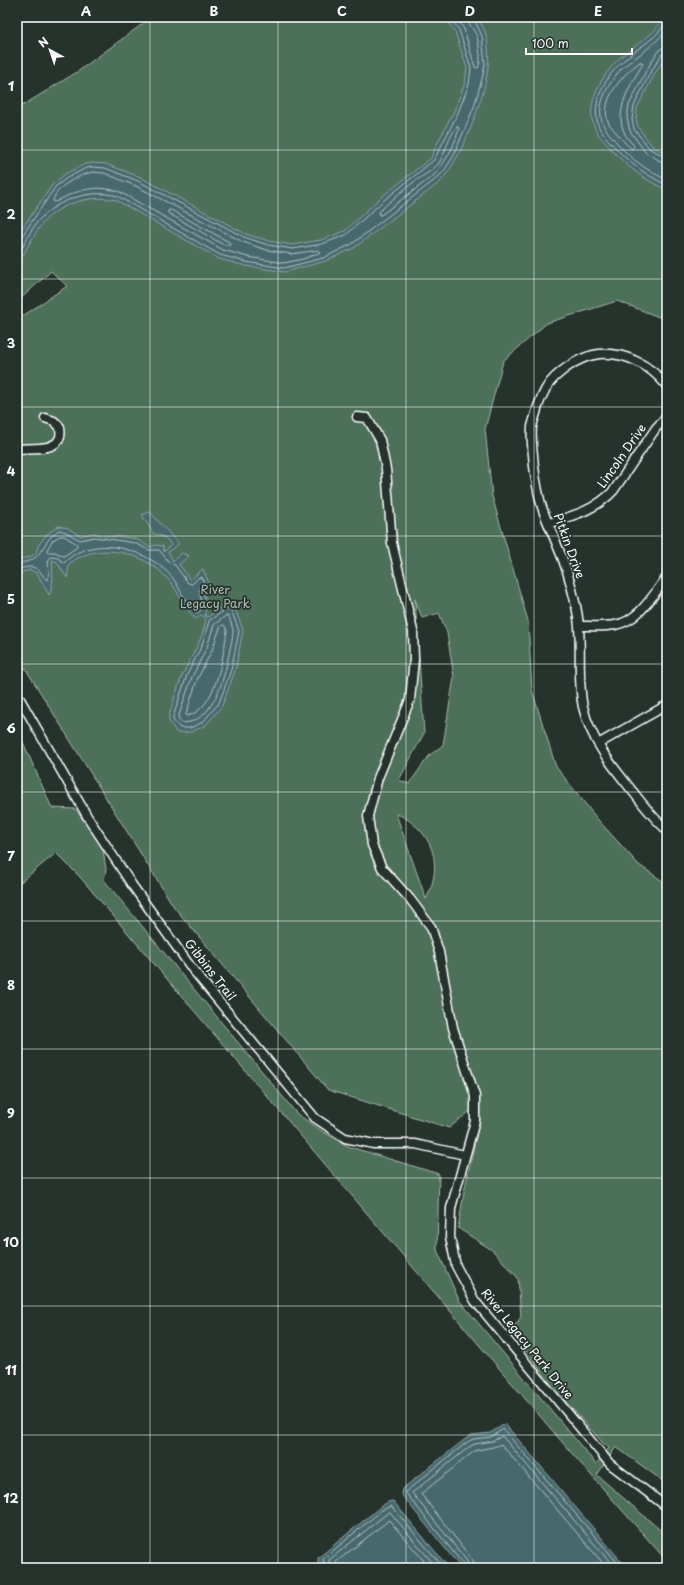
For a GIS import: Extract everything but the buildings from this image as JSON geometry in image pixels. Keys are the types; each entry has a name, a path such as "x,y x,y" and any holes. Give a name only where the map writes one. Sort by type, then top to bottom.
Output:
{"street":[{"name":"Pitkin Drive","path":"667,386 652,370 627,357 597,354 584,358 562,370 551,381 540,399 532,427 534,469 540,498 562,558 576,603 580,626 583,707 598,744 610,764 650,813 667,830"},
{"name":"River Legacy Park Drive","path":"357,416 367,418 380,440 386,469 392,543 413,631 414,659 410,700 378,778 369,810 368,816 372,845 382,868 410,899 431,928 439,952 453,1028 475,1096 475,1121 451,1208 450,1236 456,1266 475,1301 610,1464 667,1507"},
{"name":"Lincoln Drive","path":"549,523 590,510 606,499 614,490 656,428 667,416"},
{"path":"17,449 49,447 56,443 60,437 60,427 54,421 45,418"},
{"path":"580,626 615,625 624,622 641,611 667,577"},
{"name":"Gibbins Trail","path":"17,694 87,816 132,885 193,970 315,1118 345,1138 374,1144 415,1144 465,1154"},
{"path":"598,744 667,705"}],"green space":[{"name":"River Legacy Park","path":"152,17 667,17 667,320 617,301 547,323 503,361 485,429 492,496 528,621 532,690 556,767 599,821 639,865 667,884 667,1484 616,1447 597,1475 667,1536 667,1561 568,1449 80,877 56,853 17,885 17,724 19,733 52,808 75,809 102,844 106,869 104,880 297,1114 325,1133 350,1147 439,1174 437,1250 459,1300 596,1464 609,1448 556,1391 511,1331 521,1317 518,1278 492,1250 458,1228 479,1123 480,1103 449,1128 328,1090 174,907 17,655 17,320 67,286 51,271 17,302 17,109 77,72","holes":["415,599 422,618 439,613 447,633 454,677 443,745 429,756 409,784 399,780 424,733","396,814 404,817 417,827 424,835 433,852 433,880 426,899"]}],"water":[{"path":"445,17 475,17 485,32 488,55 487,75 475,117 455,161 439,183 354,248 325,261 285,272 246,266 219,259 116,200 95,199 73,203 54,213 39,228 17,266 17,236 53,184 65,174 85,164 92,163 106,164 140,177 246,234 269,241 292,245 321,240 345,231 380,198 431,158 454,111 465,83 467,68 455,32"},
{"path":"664,17 667,17 667,54 637,108 636,119 638,127 653,147 667,154 667,190 651,182 617,156 598,134 593,123 592,114 592,105 595,95 603,78 621,57 654,31"},
{"path":"150,512 179,544 168,552 173,561 182,553 189,556 179,564 190,580 203,569 209,583 203,591 206,602 205,616 208,617 227,603 233,603 243,630 235,671 222,706 206,725 191,732 177,733 169,721 169,716 181,679 200,641 206,619 201,615 196,619 192,615 168,579 147,562 134,556 121,552 107,551 93,552 69,564 67,578 57,562 52,560 53,574 51,591 49,595 37,573 30,570 17,574 17,560 30,557 36,553 38,546 46,535 58,526 68,528 80,536 94,533 104,536 136,539 150,547 156,545 163,546 164,552 171,545 166,538 153,533 142,515"},
{"path":"505,1424 627,1568 461,1568 401,1494 402,1489 464,1440 472,1435 490,1433"},
{"path":"393,1501 449,1568 322,1568 318,1563 318,1558 380,1507"}]}
